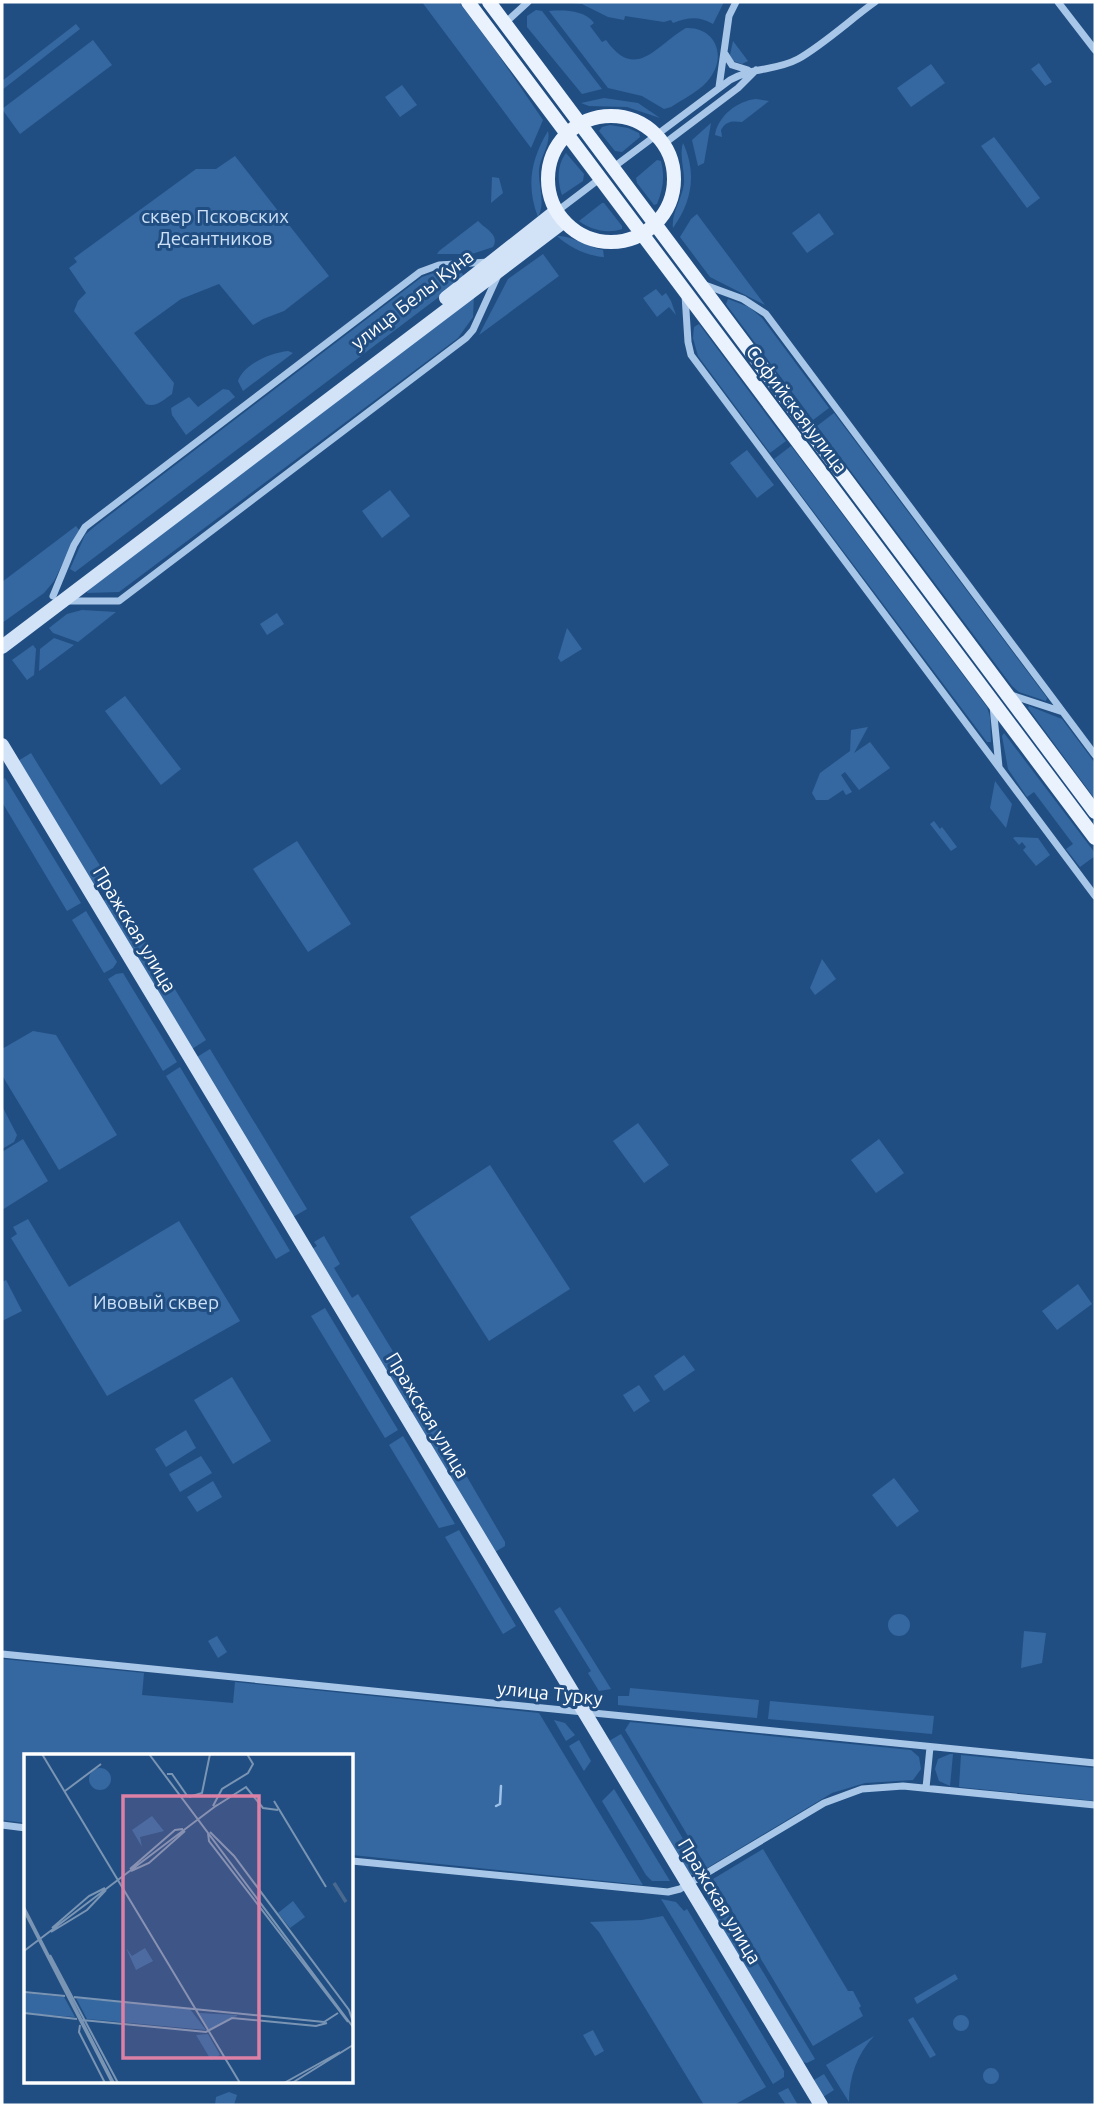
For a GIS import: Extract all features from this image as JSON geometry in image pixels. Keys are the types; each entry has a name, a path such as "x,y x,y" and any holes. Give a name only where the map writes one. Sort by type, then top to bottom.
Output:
{"main road":[{"name":"Софийская улица","path":"468,2 1095,838"},
{"name":"Софийская улица","path":"489,2 1095,812"},
{"path":"621,117 644,124 661,139 672,162 674,181 667,209 656,224 643,234 625,239 596,239 579,233 559,217 549,190 550,167 566,132 580,123 596,118 621,117"},
{"path":"943,636 956,626"}],"street":[{"path":"505,23 530,2"},
{"path":"719,87 729,16 736,2"},
{"path":"724,54 732,65 752,70 783,65 799,58 875,2"},
{"path":"1058,2 1095,50"},
{"name":"улица Белы Куна","path":"661,139 719,87 752,70"},
{"name":"улица Белы Куна","path":"2,648 58,599 559,217 600,178 738,88 752,70"},
{"path":"439,265 497,265 473,330 466,338 362,418 119,601 58,599 74,545 85,527 420,272 439,265"},
{"path":"700,283 743,299 766,314 1095,755"},
{"path":"685,291 691,355 1095,896"},
{"name":"улица Белы Куна","path":"2,635 58,599"},
{"path":"1007,694 1063,712"},
{"path":"992,702 999,767"},
{"name":"Пражская улица","path":"2,744 578,1712"},
{"name":"Пражская улица","path":"2,763 684,1887 821,2105"},
{"name":"улица Турку","path":"2,1654 1095,1763"},
{"path":"926,1788 930,1747"},
{"path":"354,1860 668,1892 684,1887 835,1798 877,1786 926,1788 1095,1805"},
{"path":"2,1825 24,1828"},
{"name":"Пражская улица","path":"684,1887 810,2105"}],"green space":[{"path":"422,2 459,2 543,120 531,148"},
{"path":"562,2 724,2 713,24 694,18 673,23 671,20 664,22 625,16 624,20 608,17 582,4"},
{"path":"536,10 542,11 602,89 582,94 527,27 527,16"},
{"path":"549,11 580,13 590,19 594,23 590,26 602,42 606,40 627,58 646,56 686,28 696,29 711,37 718,52 718,60 707,82 664,109 642,96 608,88"},
{"path":"76,24 80,29 2,90 2,81"},
{"path":"93,40 112,65 20,134 2,109"},
{"path":"733,41 748,61 742,64 733,61 730,55"},
{"path":"1039,63 1052,82 1045,86 1031,69"},
{"path":"931,64 945,83 911,107 897,88"},
{"path":"402,85 417,105 400,117 385,97"},
{"path":"604,98 638,103 660,118 627,107 589,106 581,103"},
{"path":"756,99 769,101 742,122 727,123 721,130 722,137 715,135 724,116 735,106"},
{"path":"711,123 704,163 698,166 692,140"},
{"path":"610,125 628,128 639,133 640,137 622,152 615,151 599,131"},
{"path":"548,131 548,141 539,170 542,200 538,217 532,194 532,173"},
{"path":"994,137 1040,198 1027,208 981,146"},
{"path":"683,143 690,165 690,187 685,208 673,228 684,184"},
{"path":"566,153 584,174 583,181 562,195 559,173"},
{"name":"сквер Псковских Десантников","path":"235,156 329,276 284,311 253,325 219,284 181,299 134,333 174,383 172,394 156,404 146,404 74,311 78,301 86,293 69,268 77,262 74,258 196,169 216,169"},
{"path":"657,160 661,161 663,183 657,204 654,205 636,178"},
{"path":"492,177 499,178 503,193 491,203"},
{"path":"602,203 622,229 599,230 579,221"},
{"path":"819,213 834,234 807,253 792,233"},
{"path":"697,214 765,305 710,277 680,237"},
{"path":"478,221 493,235 493,247 472,254 437,254 439,251"},
{"path":"557,236 568,237 603,250 604,257 579,250"},
{"path":"543,254 559,276 479,335 508,279"},
{"path":"442,270 461,270 464,278 75,572 70,569 85,535 94,527 422,277"},
{"path":"656,289 662,296 666,293 676,315 669,307 657,317 643,298"},
{"path":"474,295 473,317 458,338 119,592 87,593 88,589"},
{"path":"728,299 749,307 762,318 829,408 813,420 726,304"},
{"path":"699,324 786,441 770,453 698,356 693,338 694,327"},
{"path":"288,351 293,353 243,391 238,381 246,369 273,354"},
{"path":"223,389 229,390 235,397 186,435 172,415 171,408 189,397 198,407"},
{"path":"834,413 1047,698 1046,701 1019,692 1012,686 817,426"},
{"path":"791,446 987,707 991,742 987,742 774,459"},
{"path":"747,450 774,485 757,498 730,463"},
{"path":"390,490 410,516 382,538 362,511"},
{"path":"76,526 79,530 54,581 44,593 2,623 2,582"},
{"path":"82,610 116,612 78,642 53,633 49,628 67,614"},
{"path":"277,613 284,624 267,635 260,624"},
{"path":"567,628 582,649 561,662 558,658"},
{"path":"54,638 74,645 39,671 40,649"},
{"path":"33,645 36,649 34,675 27,680 12,660"},
{"path":"125,696 181,769 161,785 105,711"},
{"path":"1029,706 1062,719 1095,763 1095,799 1028,708"},
{"path":"868,727 854,753 870,742 890,768 859,790 845,772 841,775 852,792 846,795 843,790 828,800 816,800 812,793 820,773 850,751 851,730"},
{"path":"1004,733 1095,853 1095,856 1080,867 1066,849 1073,844 1034,792 1027,797 1008,769 1002,736"},
{"path":"31,753 110,882 98,890 18,761"},
{"path":"5,778 81,903 67,911 2,802 2,780"},
{"path":"995,781 1012,804 1006,828 990,808"},
{"path":"934,821 957,847 951,851 930,824"},
{"path":"1013,838 1038,838 1050,855 1036,866 1023,850 1026,847 1022,842 1019,845"},
{"path":"297,841 351,924 308,952 253,869"},
{"path":"116,893 206,1040 192,1049 103,901"},
{"path":"86,911 117,962 104,973 72,920"},
{"path":"822,959 836,979 815,995 810,988"},
{"path":"123,973 177,1062 163,1071 108,979"},
{"path":"33,1031 56,1035 117,1135 59,1170 2,1075 2,1049"},
{"path":"210,1049 307,1209 293,1217 197,1057"},
{"path":"180,1067 290,1251 276,1259 166,1076"},
{"path":"2,1106 17,1135 14,1142 2,1149"},
{"path":"638,1123 669,1165 644,1183 613,1141"},
{"path":"23,1139 48,1181 2,1210 2,1152"},
{"path":"879,1139 904,1173 876,1193 851,1160"},
{"path":"490,1165 570,1289 489,1341 410,1217"},
{"name":"Ивовый сквер","path":"28,1219 69,1287 179,1221 240,1321 107,1396 11,1238 17,1234 13,1227"},
{"path":"324,1236 340,1264 334,1268 352,1298 358,1294 422,1399 407,1407 312,1249 317,1246 314,1242"},
{"path":"6,1280 22,1311 2,1321 2,1282"},
{"path":"1078,1284 1092,1304 1057,1330 1042,1311"},
{"path":"325,1308 398,1430 385,1438 311,1316"},
{"path":"684,1355 695,1370 664,1391 654,1376"},
{"path":"232,1377 271,1441 233,1464 194,1400"},
{"path":"639,1385 650,1401 634,1412 623,1395"},
{"path":"425,1405 505,1542 505,1546 495,1552 411,1413"},
{"path":"186,1430 196,1448 166,1467 155,1449"},
{"path":"403,1436 455,1524 439,1528 389,1445"},
{"path":"201,1456 212,1473 180,1492 169,1474"},
{"path":"894,1478 919,1511 897,1527 872,1495"},
{"path":"213,1481 222,1497 197,1512 187,1497"},
{"path":"459,1530 516,1626 503,1634 445,1537"},
{"path":"560,1607 611,1689 599,1691 588,1673 591,1671 554,1611"},
{"path":"899,1614 907,1617 910,1625 907,1633 899,1636 891,1633 888,1625 891,1617"},
{"path":"1024,1631 1046,1633 1042,1663 1021,1668"},
{"path":"217,1636 227,1652 218,1658 208,1641"},
{"path":"2,1659 144,1673 142,1695 233,1703 235,1682 539,1713 643,1885 354,1855 354,1754 24,1754 24,1823 2,1820"},
{"path":"630,1688 759,1700 757,1718 618,1705 618,1696 629,1696"},
{"path":"770,1701 934,1716 932,1734 768,1719"},
{"path":"554,1720 565,1723 575,1735 566,1741"},
{"path":"630,1722 911,1750 919,1757 921,1769 913,1780 865,1783 832,1793 707,1868 625,1730"},
{"path":"621,1734 702,1871 690,1875 609,1741"},
{"path":"579,1740 591,1761 584,1771 569,1746"},
{"path":"953,1754 950,1786 939,1781 935,1769 938,1759"},
{"path":"961,1755 1095,1768 1095,1801 959,1787"},
{"path":"614,1789 670,1881 652,1881 646,1875 602,1801"},
{"path":"763,1849 848,1991 853,1991 861,2006 859,2008 863,2016 813,2046 713,1879"},
{"path":"714,1896 720,1900 815,2059 802,2062 705,1901"},
{"path":"661,1899 676,1902 684,1911 687,1909 784,2071 784,2077 773,2084"},
{"path":"663,1916 766,2087 734,2105 704,2105 599,1932 590,1922 642,1920"},
{"path":"955,1974 958,1979 917,2004 914,1998"},
{"path":"958,2015 964,2015 969,2023 967,2029 958,2031 953,2026 953,2020"},
{"path":"913,2017 936,2055 930,2058 908,2020"},
{"path":"593,2030 604,2051 595,2056 583,2035"},
{"path":"874,2036 855,2066 849,2102 826,2065"},
{"path":"988,2068 994,2068 999,2076 997,2082 988,2084 983,2079 983,2073"},
{"path":"824,2074 834,2090 823,2097 814,2080"},
{"path":"788,2088 798,2105 786,2105 778,2093"},
{"path":"229,2092 237,2095 234,2105 215,2105 216,2097"}],"waterway":[{"path":"496,1806 500,1804 501,1786"}]}
